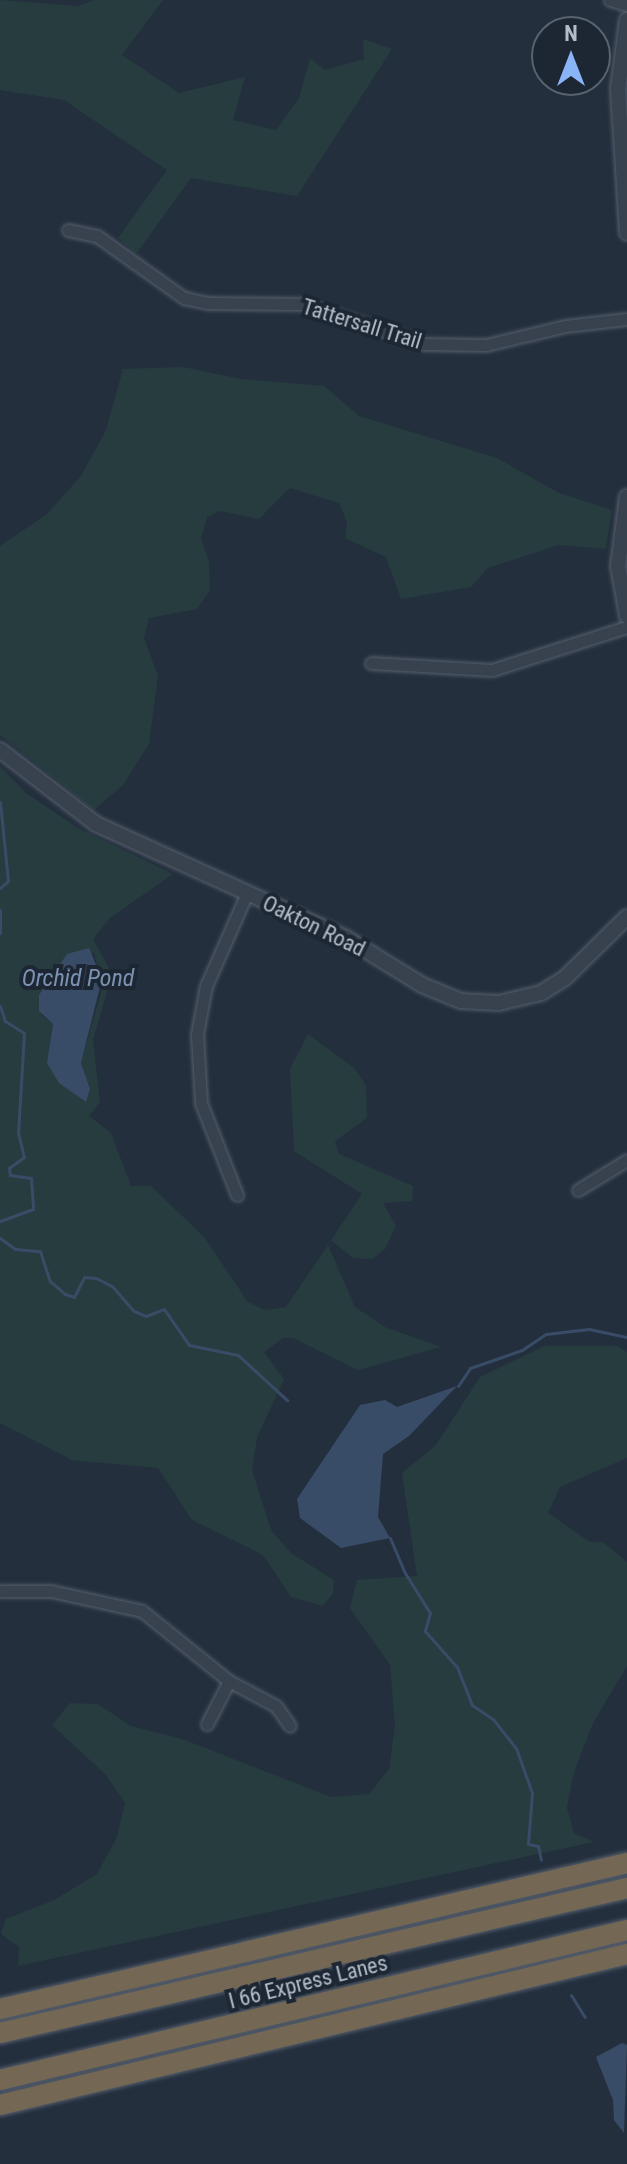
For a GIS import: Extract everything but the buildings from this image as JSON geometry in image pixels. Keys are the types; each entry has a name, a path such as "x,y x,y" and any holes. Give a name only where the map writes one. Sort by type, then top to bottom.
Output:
{"highway":[{"path":"0,2009 627,1863"},
{"name":"I 66 Express Lanes","path":"0,2033 627,1888"},
{"name":"I 66 Express Lanes","path":"0,2080 627,1930"},
{"path":"0,2105 627,1954"}],"street":[{"path":"610,0 627,5"},
{"path":"627,20 618,89 627,233"},
{"name":"Tattersall Trail","path":"68,230 97,236 184,298 207,303 303,304 424,344 486,345 565,326 627,319"},
{"path":"627,497 618,566 627,616"},
{"path":"371,663 492,670 627,627"},
{"name":"Oakton Road","path":"0,750 96,824 346,938 433,991 479,1004 516,1001 553,987 627,917"},
{"path":"237,1195 201,1103 197,1034 206,986 247,893"},
{"path":"578,1190 627,1160"},
{"path":"0,1591 51,1591 129,1605 154,1619 229,1681 276,1706 290,1726"},
{"path":"207,1724 229,1681"}],"green space":[{"path":"0,0 78,6 95,0 163,0 122,55 179,93 245,77 233,120 276,130 299,98 310,58 325,70 364,59 363,39 392,49 297,196 191,178 136,254 118,238 167,170 64,100 0,90"},
{"path":"183,367 241,379 324,386 359,416 497,458 559,493 612,510 606,549 558,545 488,568 471,587 401,599 386,557 345,538 347,522 339,503 290,488 259,519 220,511 207,517 201,539 209,561 210,590 197,609 149,618 144,638 158,676 149,744 123,785 94,810 0,735 0,546 47,514 81,476 106,430 123,369"},
{"path":"0,766 26,793 78,828 173,874 110,918 93,939 112,974 93,1040 100,1102 89,1116 111,1133 131,1186 151,1186 204,1237 248,1302 265,1310 286,1307 328,1245 355,1307 385,1327 441,1347 358,1370 293,1338 283,1338 264,1352 284,1379 257,1438 252,1470 271,1530 291,1553 334,1580 333,1593 323,1606 291,1597 263,1555 192,1520 158,1468 72,1460 0,1423","holes":["94,952 102,989 81,1063 90,1089 51,1033 53,1024 42,1015 39,995"]},
{"path":"308,1034 354,1068 366,1085 367,1118 335,1141 339,1154 413,1186 412,1201 383,1203 396,1226 385,1249 372,1259 353,1258 331,1240 362,1194 294,1151 290,1069"},
{"path":"544,1346 617,1346 627,1352 627,1458 560,1487 548,1513 590,1542 603,1542 627,1562 627,1666 593,1723 573,1775 567,1808 574,1833 594,1842 18,1966 19,1947 1,1934 6,1919 54,1900 97,1874 117,1837 125,1803 106,1775 52,1725 70,1703 98,1704 131,1726 185,1740 331,1797 369,1794 389,1769 395,1726 390,1665 350,1608 357,1580 417,1576 402,1473 436,1445 480,1377"}],"water":[{"name":"Orchid Pond","path":"89,948 102,979 81,1063 90,1089 86,1102 59,1083 47,1063 53,1024 39,1011 39,995 67,954"},
{"path":"457,1386 409,1436 383,1454 378,1517 390,1538 341,1548 300,1518 297,1499 360,1405 385,1400 397,1407"},
{"path":"622,2043 627,2045 624,2133 614,2120 613,2100 596,2057"}],"waterway":[{"path":"0,802 8,881 0,888"},
{"path":"0,910 0,933"},
{"path":"0,1006 5,1021 24,1033 18,1133 24,1157 9,1168 10,1175 31,1178 33,1209 0,1221"},
{"path":"0,1238 15,1249 40,1251 50,1281 65,1294 74,1297 84,1277 96,1278 112,1286 134,1311 146,1316 164,1309 189,1345 238,1355 287,1400"},
{"path":"458,1386 470,1368 522,1350 546,1334 589,1329 627,1337"},
{"path":"390,1538 405,1573 430,1613 425,1631 457,1667 472,1705 493,1719 516,1748 532,1793 528,1844 538,1846 541,1860"},
{"path":"571,1995 585,2017"}]}
